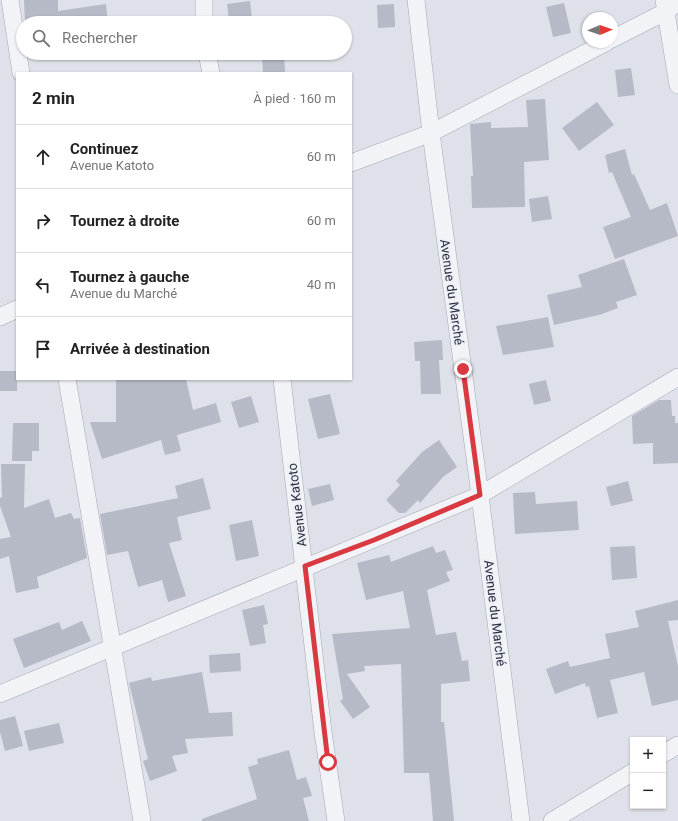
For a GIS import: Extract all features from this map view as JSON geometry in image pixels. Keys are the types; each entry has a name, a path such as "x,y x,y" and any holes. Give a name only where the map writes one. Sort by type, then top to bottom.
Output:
{"street":[{"path":"10,0 16,40"},
{"path":"204,0 204,16"},
{"name":"Avenue du Marché","path":"416,0 431,133 480,495 521,821"},
{"path":"618,35 669,5 678,85"},
{"path":"352,163 431,133 595,48"},
{"path":"19,60 21,72"},
{"path":"208,60 211,72"},
{"path":"0,317 16,309"},
{"path":"0,694 305,566 374,540 480,495 678,377"},
{"path":"67,380 142,821"},
{"name":"Avenue Katoto","path":"282,380 336,821"},
{"path":"666,752 678,745"},
{"path":"552,821 631,773"}],"building":[{"path":"24,0 58,0 58,11 106,4 107,16 25,16"},
{"path":"250,1 252,16 228,16 227,4"},
{"path":"564,3 571,33 553,37 546,7"},
{"path":"394,4 395,27 378,28 377,5"},
{"path":"262,60 284,60 285,72 263,72"},
{"path":"631,68 635,95 618,97 615,70"},
{"path":"545,99 549,160 524,162 525,207 472,208 471,176 473,176 470,124 491,122 491,128 528,127 526,100"},
{"path":"597,102 614,125 579,151 562,128"},
{"path":"625,149 632,175 634,174 650,210 667,203 678,236 615,259 603,227 631,217 612,172 609,173 605,155"},
{"path":"548,196 552,219 532,222 529,199"},
{"path":"624,259 637,295 616,302 618,308 599,315 554,325 547,295 582,287 578,275"},
{"path":"548,317 554,347 503,355 496,326"},
{"path":"442,340 443,360 439,360 441,394 421,394 420,361 415,361 414,342"},
{"path":"0,371 16,371 17,391 0,391"},
{"path":"116,380 186,380 193,410 216,403 221,422 177,435 181,451 165,455 161,440 102,459 90,422 116,422"},
{"path":"546,380 551,401 534,405 529,384"},
{"path":"330,394 340,434 318,439 308,399"},
{"path":"251,396 259,422 239,428 231,402"},
{"path":"659,400 671,400 672,416 675,416 675,423 678,423 678,463 653,464 653,443 633,444 632,416"},
{"path":"13,423 39,423 39,451 32,451 32,461 12,461"},
{"path":"439,440 457,467 443,477 420,503 418,500 405,513 399,513 386,500 400,485 396,481 422,452"},
{"path":"1,464 25,464 24,508 49,499 55,518 71,513 74,519 80,518 87,558 37,577 39,588 16,593 9,556 0,559 0,539 11,537 0,506 0,498 2,497"},
{"path":"203,478 211,509 177,517 182,540 169,543 186,596 168,602 162,580 138,587 128,551 107,555 100,514 178,498 175,486"},
{"path":"628,481 633,501 611,506 606,487"},
{"path":"330,484 334,500 312,506 308,489"},
{"path":"535,492 536,504 577,501 579,530 515,534 513,493"},
{"path":"252,520 259,556 236,561 229,525"},
{"path":"433,546 436,553 445,550 453,570 446,572 450,581 427,590 436,635 456,632 462,661 468,660 470,681 441,684 441,722 444,722 454,821 433,821 429,773 404,773 401,664 364,666 365,671 347,674 370,707 353,719 340,701 343,699 332,634 410,628 403,591 366,600 357,563 389,555 391,562"},
{"path":"635,546 637,578 612,580 610,547"},
{"path":"678,600 678,620 668,621 678,666 678,700 652,706 644,672 610,680 618,713 597,718 589,686 586,687 585,683 555,694 546,669 568,661 570,667 610,658 605,634 639,627 635,611"},
{"path":"264,605 268,624 263,625 266,643 250,646 242,610"},
{"path":"82,621 91,641 24,668 13,639 59,622 62,630"},
{"path":"240,653 241,671 210,673 209,655"},
{"path":"202,672 209,713 232,712 233,736 185,739 188,753 172,756 177,771 150,781 143,761 148,759 129,683 151,677 152,681"},
{"path":"15,716 23,746 5,751 0,732 0,720"},
{"path":"59,723 64,743 29,751 24,731"},
{"path":"289,750 297,780 306,777 312,796 303,798 309,821 202,821 202,819 257,799 248,767 258,764 257,759"}],"route":[{"path":"328,762 305,566 374,540 480,495 463,369"}]}
